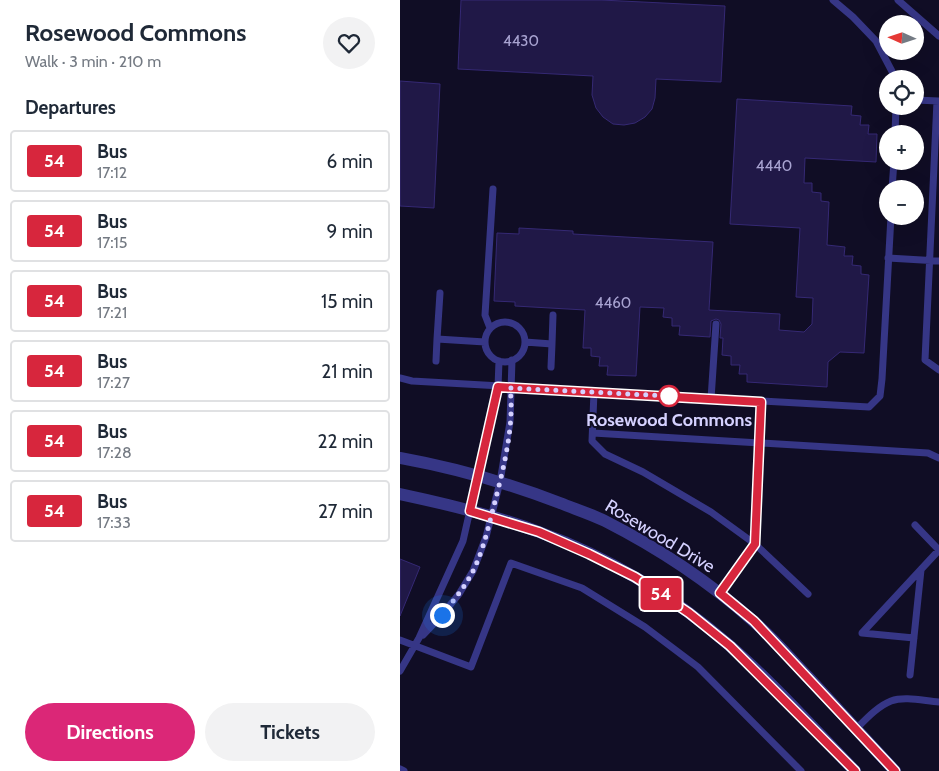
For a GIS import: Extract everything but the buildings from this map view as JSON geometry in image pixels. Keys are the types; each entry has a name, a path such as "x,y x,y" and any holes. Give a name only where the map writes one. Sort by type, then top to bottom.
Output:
{"street":[{"name":"Rosewood Drive","path":"400,458 440,466 524,489 604,521 649,545 708,583 754,621 895,771"},
{"path":"400,494 447,504 539,532 635,577 689,613 730,646 855,771"}],"lane":[{"path":"833,0 876,41 891,70"},
{"path":"898,0 939,36"},
{"path":"924,100 938,101 925,360 939,370"},
{"path":"490,328 485,315 493,189"},
{"path":"400,378 412,382 869,407 880,396 890,225"},
{"path":"888,258 939,261"},
{"path":"436,361 440,293"},
{"path":"551,367 553,315"},
{"path":"504,322 511,322 518,326 523,332 525,342 521,354 508,362 499,361 492,357 487,350 485,342 486,334 490,328 504,322"},
{"path":"711,399 716,324"},
{"path":"437,339 485,342"},
{"path":"525,342 552,344"},
{"path":"419,638 442,615 459,594 473,571 486,537 500,482 510,422 512,360"},
{"path":"400,671 419,638 463,541 498,387 499,361"},
{"path":"594,392 592,441 605,454 643,472 711,512 755,544 808,594"},
{"path":"720,593 755,544 761,402"},
{"path":"593,433 928,453 939,458"},
{"path":"914,638 862,633 939,550 915,525"},
{"path":"400,640 471,667 511,563 582,588 645,627 698,667 801,771"},
{"path":"910,675 921,570"},
{"path":"856,729 872,713 890,701 904,699 939,702"},
{"path":"400,769 404,771"}],"bus line":[{"name":"54","path":"855,771 730,646 689,613 635,577 589,554 539,532 470,511 498,387 761,402 755,544 720,593 754,621 895,771"}],"place":[{"name":"Rosewood Commons","path":"669,396"}],"route":[{"path":"442,615 459,594 473,571 486,537 500,482 510,422 512,402 510,388 669,396"}]}
